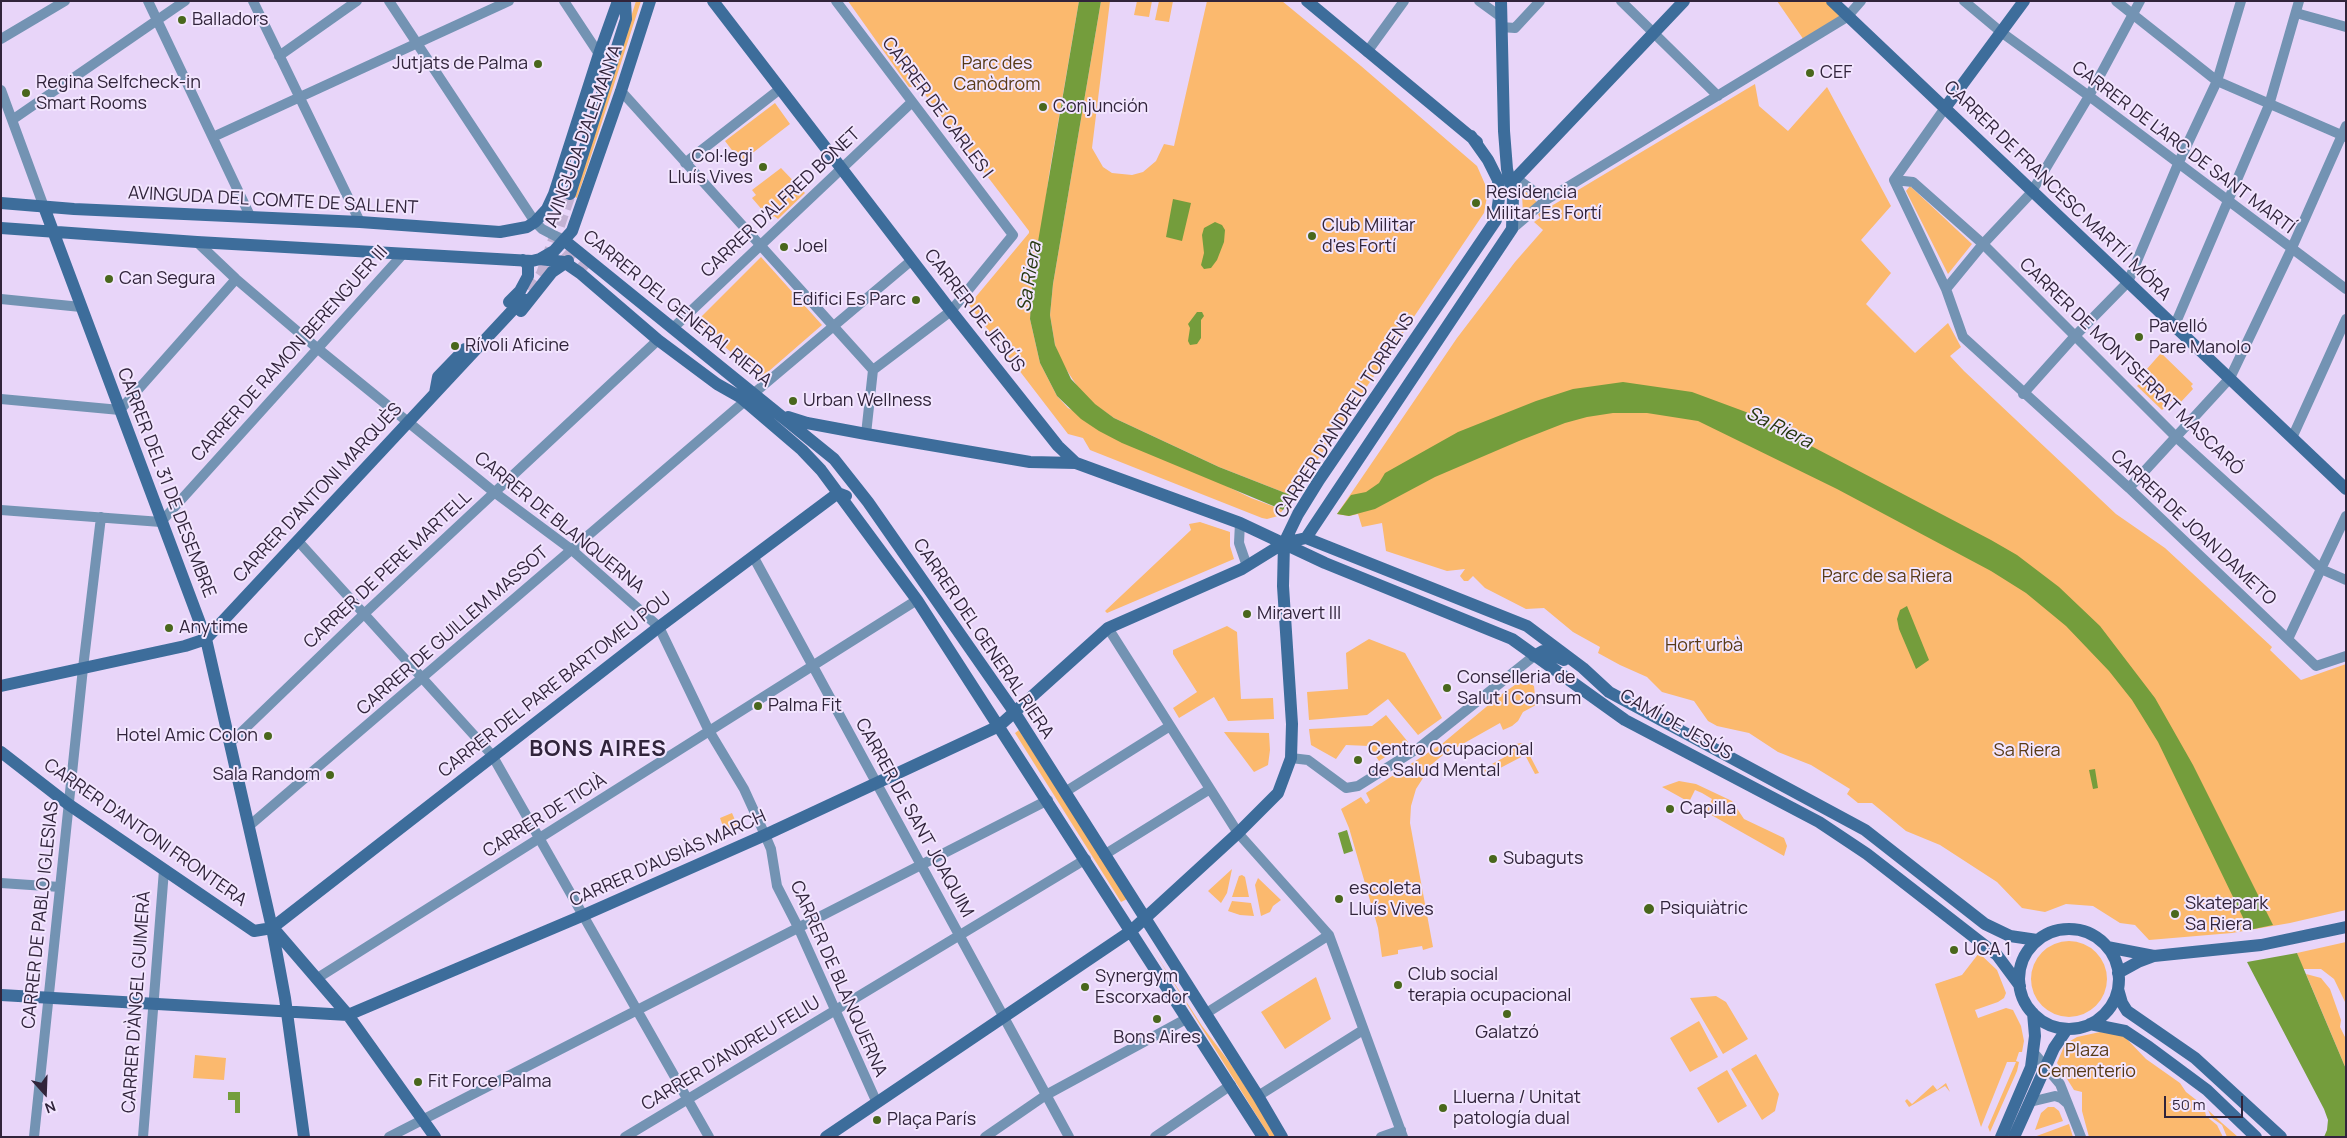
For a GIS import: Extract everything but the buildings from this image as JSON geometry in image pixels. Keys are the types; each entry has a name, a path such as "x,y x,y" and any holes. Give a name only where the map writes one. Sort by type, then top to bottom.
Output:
{"main road":[{"name":"AVINGUDA D'ALEMANYA","path":"500,232 518,230 535,222 546,209 554,194 618,1"},
{"path":"570,194 626,19 625,1"},
{"name":"AVINGUDA D'ALEMANYA","path":"540,259 554,251 572,231 650,1"},
{"name":"CARRER DE JESÚS","path":"713,1 951,311 1058,446 1076,463 1240,523 1284,543"},
{"path":"1307,1 1471,136 1511,173"},
{"path":"1501,1 1513,196 1512,229"},
{"path":"1511,173 1684,1"},
{"name":"CARRER DE FRANCESC MARTÍ I MÓRA","path":"1832,1 2031,193 2128,282 2346,489"},
{"path":"1945,108 2024,1"},
{"name":"CARRER D'ANDREU TORRENS","path":"1284,543 1298,514 1319,480 1496,220 1499,198 1498,180 1488,160 1471,136"},
{"name":"AVINGUDA DEL COMTE DE SALLENT","path":"1,203 251,218 360,222 500,232"},
{"name":"CARRER DEL 31 DE DESEMBRE","path":"44,207 206,639 272,928 287,1011 304,1137"},
{"path":"1,228 404,254 523,260 540,259"},
{"name":"CARRER D'ANDREU TORRENS","path":"1284,543 1306,538 1512,229"},
{"name":"CARRER DEL GENERAL RIERA","path":"565,241 589,258 673,328 821,470 918,600 1263,1137"},
{"path":"564,262 589,258"},
{"name":"CARRER DEL GENERAL RIERA","path":"540,259 564,262 658,340 717,384 780,414 834,459 868,502 1015,713 1258,1096 1282,1137"},
{"name":"CARRER D'ANTONI MARQUÈS","path":"435,393 438,377 520,291 528,276 528,265 523,260"},
{"name":"CARRER D'ANTONI MARQUÈS","path":"206,639 435,393 453,385 531,300 552,272 564,262"},
{"path":"586,271 746,397"},
{"path":"435,393 523,299"},
{"path":"780,414 807,423 1030,462 1076,463"},
{"path":"838,494 868,502"},
{"name":"CARRER DEL PARE BARTOMEU POU","path":"272,928 659,626 838,494"},
{"name":"CAMÍ DE JESÚS","path":"1306,538 1527,626 1583,668 1609,692 1865,830 1985,924 2010,936 2037,940"},
{"path":"826,1137 1131,931 1238,833 1278,793 1290,758 1292,724 1283,586 1284,543"},
{"name":"CARRER D'AUSIÀS MARCH","path":"348,1015 765,836 999,726 1108,628 1247,566 1284,543"},
{"name":"CAMÍ DE JESÚS","path":"1284,543 1325,563 1512,639 1625,720 1819,822 1867,854 1997,955 2020,986"},
{"path":"1,686 185,646 206,639"},
{"path":"1534,656 1543,652 1583,668"},
{"name":"CARRER D'ANTONI FRONTERA","path":"1,752 68,804 254,930 272,928"},
{"path":"272,928 348,1015 435,1137"},
{"path":"2118,990 2107,1012 2090,1024 2067,1029 2053,1027 2033,1014 2024,1000 2020,986 2021,966 2024,956 2037,940 2050,933 2073,930 2088,934 2107,947 2154,956 2261,945 2342,928"},
{"path":"2107,947 2114,959 2118,973 2118,990 2122,1003 2127,1010 2195,1058 2281,1137"},
{"path":"2118,973 2154,956"},
{"path":"1,995 348,1015"},
{"path":"2001,1137 2031,1067 2034,1053 2033,1014"},
{"path":"2090,1024 2125,1031 2163,1056 2207,1090 2256,1137"},
{"path":"2014,1137 2054,1048 2067,1029"}],"street":[{"path":"1,39 65,1"},
{"path":"148,1 251,218"},
{"path":"12,120 185,1"},
{"path":"253,1 360,222"},
{"path":"279,56 357,1"},
{"path":"389,1 535,222 542,229 565,241"},
{"path":"213,137 509,1"},
{"path":"564,1 599,54"},
{"name":"CARRER DE CARLES I","path":"836,1 1013,235 951,311"},
{"path":"1367,52 1404,1"},
{"path":"1480,1 1501,22 1515,28 1540,1"},
{"path":"1621,1 1718,96"},
{"name":"CARRER D'ANDREU TORRENS","path":"1512,229 1546,200 1848,17 1861,1"},
{"name":"CARRER DE L'ARC DE SANT MARTÍ","path":"1964,1 2001,32 2346,290"},
{"path":"2116,1 2217,81 2269,105 2345,132 2230,378 2129,488"},
{"path":"1946,289 1983,244 2031,193 2089,96 2140,1"},
{"path":"2023,394 2074,337 2128,282 2178,164 2217,81 2241,1"},
{"path":"2174,327 2269,105 2298,1"},
{"path":"2296,13 2346,27"},
{"path":"685,163 780,89"},
{"path":"1,90 44,207"},
{"path":"621,91 873,370"},
{"name":"CARRER D'ALFRED BONET","path":"673,328 912,102"},
{"path":"1894,180 1945,108"},
{"path":"1511,173 1546,200"},
{"name":"CARRER DE MONTSERRAT MASCARÓ","path":"1894,180 1913,182 1983,244 2176,437 2321,569 2346,580"},
{"name":"CARRER DE JOAN DAMETO","path":"1894,180 1946,289 1963,337 2023,394 2129,488 2316,666 2346,656"},
{"name":"CARRER DE BLANQUERNA","path":"197,242 236,279 317,348 494,492 572,550 659,626 709,732 744,789 771,849 777,886 798,927 876,1103"},
{"name":"CARRER DE RAMON BERENGUER III","path":"161,522 404,254"},
{"name":"CARRER DE GUILLEM MASSOT","path":"249,826 572,550 746,397 912,260"},
{"path":"1,399 120,410 236,279"},
{"path":"1,299 81,307"},
{"path":"866,434 873,370 951,311"},
{"path":"2292,438 2346,319"},
{"name":"CARRER DE PERE MARTELL","path":"230,743 364,614 658,340"},
{"path":"1,510 161,522"},
{"path":"2288,640 2346,516"},
{"name":"CARRER DE PABLO IGLESIAS","path":"34,1137 68,804 101,517"},
{"path":"1240,523 1239,543 1247,566"},
{"path":"298,541 492,755 709,1137"},
{"name":"CARRER DE SANT JOAQUIM","path":"753,556 1069,1137"},
{"name":"CARRER DE TICIÀ","path":"316,980 918,600"},
{"path":"1108,628 1238,833 1329,935 1402,1133 1381,1137"},
{"path":"1290,758 1308,760 1346,788 1358,786 1420,748 1534,656"},
{"path":"1065,792 1170,726"},
{"path":"1104,855 1210,789"},
{"path":"389,1137 1048,800"},
{"name":"CARRER D'ANDREU FELIU","path":"625,1137 1086,859"},
{"name":"CARRER D'ÀNGEL GUIMERÀ","path":"143,1137 164,870"},
{"path":"1,883 60,887"},
{"path":"1205,1014 1329,935"},
{"path":"985,1137 1046,1095 1186,1019"},
{"path":"1258,1096 1363,1030"},
{"path":"2034,1053 2060,1084 2070,1105 2081,1137"},
{"path":"1155,1137 1231,1085"},
{"path":"2030,1102 2055,1096 2070,1105"}],"green space":[{"path":"636,1 641,1 577,198 575,197"},
{"name":"Parc des Canòdrom","path":"848,1 1079,1 1049,175 1030,319 1040,363 1057,396 1068,408 1251,498 1283,510 1278,516 1267,519 1262,518 1090,450 1083,438 1068,434 969,305 1029,231 920,88 909,87"},
{"name":"Club Militar d'es Fortí","path":"1101,1 1110,1 1092,148 1103,167 1112,173 1132,175 1143,172 1156,161 1164,144 1174,146 1207,1 1282,1 1477,166 1488,191 1484,213 1293,496 1219,467 1114,418 1094,404 1079,389 1062,363 1055,345 1050,315 1053,284"},
{"path":"1137,1 1152,1 1149,17 1134,15"},
{"path":"1159,1 1173,1 1169,22 1155,20"},
{"path":"1777,1 1832,1 1847,17 1806,43"},
{"name":"Parc de sa Riera","path":"1755,84 1759,106 1788,131 1827,87 1891,206 1861,240 1891,273 1866,304 1915,353 1948,323 1961,347 1950,356 1964,371 2116,514 2165,548 2272,647 2270,650 2301,680 2346,664 2346,910 2290,923 2232,933 2149,940 2135,925 2120,923 2093,906 2066,904 2045,912 2022,908 1997,882 1940,845 1906,831 1872,803 1858,803 1847,794 1850,789 1811,765 1778,752 1749,733 1717,726 1708,721 1694,701 1662,692 1647,677 1598,653 1600,647 1573,632 1544,608 1526,609 1485,588 1473,576 1468,581 1464,581 1460,576 1465,569 1447,571 1386,551 1382,523 1362,527 1358,514 1349,516 1337,514 1457,338 1515,262 1543,230 1534,222 1540,218 1538,214"},
{"path":"775,103 790,124 741,162 725,141"},
{"path":"781,168 805,193 778,219 774,216 770,219 752,198 756,195 752,190"},
{"path":"1910,186 1972,244 1948,274 1906,191"},
{"path":"1525,191 1538,203 1523,215 1522,193"},
{"path":"761,257 822,325 761,378 696,322"},
{"path":"2161,353 2193,384 2191,386 2193,389 2180,403 2174,398 2162,410 2137,386 2149,374 2146,370"},
{"path":"1200,522 1230,532 1230,546 1234,559 1107,613 1105,611 1191,530 1189,524"},
{"path":"1227,626 1237,632 1241,699 1273,698 1274,719 1228,721 1214,697 1179,718 1173,708 1197,692 1173,654 1173,650"},
{"path":"1369,639 1405,653 1442,718 1418,735 1388,699 1367,715 1309,720 1307,692 1348,689 1346,653"},
{"path":"1525,680 1534,686 1536,705 1523,712 1518,721 1512,726 1503,730 1500,723 1443,755 1432,764 1416,789 1411,806 1410,823 1433,947 1423,950 1422,946 1398,950 1398,954 1382,957 1378,928 1349,828 1341,809 1361,797 1366,804 1370,801 1366,793 1443,743 1498,697 1519,682"},
{"path":"1386,715 1408,742 1379,761 1369,746 1346,745 1336,759 1311,745 1309,729 1372,726"},
{"path":"1019,730 1127,899 1121,902 1015,733"},
{"path":"1224,732 1269,733 1270,750 1268,765 1254,772"},
{"path":"1521,743 1530,746 1534,751 1529,754 1539,773 1535,774 1525,755 1485,776 1481,770 1514,752 1511,745"},
{"path":"1679,781 1696,784 1732,801 1744,819 1784,838 1787,846 1784,856 1706,812 1712,799 1702,793 1695,790 1689,802 1662,787"},
{"path":"732,813 738,827 725,832 720,818"},
{"path":"1232,869 1227,893 1221,903 1208,891"},
{"path":"1239,876 1245,877 1249,897 1232,897"},
{"path":"1258,878 1281,900 1273,906 1270,912 1261,916 1255,885"},
{"path":"1232,901 1251,903 1254,916 1240,915 1228,911"},
{"path":"2069,941 2084,944 2096,952 2104,964 2107,979 2104,994 2096,1006 2084,1014 2069,1017 2054,1014 2042,1006 2034,994 2031,979 2034,964 2042,952 2054,944"},
{"path":"2346,942 2346,1004 2334,979 2321,969 2303,969 2297,953"},
{"path":"1153,950 1202,1026 1230,1063 1278,1137 1270,1137"},
{"path":"1979,953 1997,970 2006,993 2004,998 1998,1002 1975,1010 1978,1018 2006,1008 2013,1010 2021,1026 2024,1041 2022,1052 2019,1052 2016,1061 2019,1062 2017,1071 1990,1132 1988,1127 2016,1062 2007,1062 1981,1127 1935,984 1962,975"},
{"path":"2306,974 2321,978 2330,989 2341,1020 2340,1027 2346,1039 2346,1069"},
{"path":"1316,977 1331,1019 1285,1049 1261,1012"},
{"path":"1716,996 1726,1002 1748,1039 1723,1054 1690,998"},
{"path":"1699,1021 1718,1057 1690,1072 1670,1038"},
{"name":"Plaza Cementerio","path":"2100,1032 2123,1035 2146,1059 2180,1083 2186,1092 2204,1106 2206,1116 2217,1125 2223,1137 2089,1137 2082,1111 2082,1092 2074,1090 2057,1063 2065,1044 2077,1037"},
{"path":"1756,1054 1779,1094 1775,1111 1762,1120 1731,1069"},
{"path":"195,1055 226,1058 224,1080 193,1078"},
{"path":"1727,1070 1747,1106 1718,1123 1697,1088"},
{"path":"1946,1083 1950,1092 1945,1086 1909,1107 1905,1101 1907,1099 1912,1104 1933,1085 1937,1090"},
{"path":"2048,1107 2054,1107 2059,1111 2063,1121 2035,1130 2041,1113"},
{"path":"2208,1110 2238,1137 2227,1137 2222,1125 2212,1118"},
{"path":"2069,1124 2073,1137 2034,1137"}],"shaded area":[{"path":"1079,1 1101,1 1053,284 1050,315 1055,345 1071,379 1095,404 1114,418 1219,467 1293,496 1283,510 1122,443 1099,431 1081,419 1057,396 1040,363 1030,319 1033,271"},
{"path":"1173,199 1191,203 1182,241 1166,237"},
{"path":"1215,222 1222,225 1225,230 1224,242 1217,260 1211,268 1204,269 1201,265 1204,253 1202,235 1204,228"},
{"path":"1197,312 1202,312 1204,316 1201,320 1201,338 1197,344 1190,345 1188,341 1190,328 1188,324"},
{"path":"1623,382 1692,392 1746,412 1991,540 2017,555 2059,587 2100,626 2155,698 2193,765 2273,925 2249,930 2158,742 2132,700 2109,671 2066,626 2026,593 1991,571 1837,489 1698,421 1647,413 1613,413 1587,417 1565,423 1519,441 1435,477 1375,509 1349,516 1337,514 1351,495 1366,492 1379,483 1385,473 1458,432 1536,401 1573,389"},
{"path":"1907,606 1929,660 1916,669 1899,629 1897,619 1900,610"},
{"path":"2095,769 2098,788 2093,789 2089,770"},
{"path":"1347,830 1353,851 1344,854 1338,833"},
{"path":"2297,953 2346,1069 2346,1137 2324,1137 2328,1120 2324,1109 2247,962"},
{"path":"228,1092 240,1092 240,1113 235,1113 235,1100 228,1100"}],"tunnel":[{"path":"530,291 542,274 570,194"},
{"path":"558,235 564,251 586,271"}],"place":[{"name":"Balladors","path":"182,20"},
{"name":"Jutjats de Palma","path":"538,64"},
{"name":"CEF","path":"1810,73"},
{"name":"Regina Selfcheck-in Smart Rooms","path":"26,93"},
{"name":"Conjunción","path":"1043,107"},
{"name":"Col·legi Lluís Vives","path":"763,167"},
{"name":"Residencia Militar Es Fortí","path":"1476,203"},
{"name":"Club Militar d'es Fortí","path":"1312,236"},
{"name":"Joel","path":"784,247"},
{"name":"Can Segura","path":"109,279"},
{"name":"Edifici Es Parc","path":"916,300"},
{"name":"Pavelló Pare Manolo","path":"2139,337"},
{"name":"Rívoli Aficine","path":"455,346"},
{"name":"Urban Wellness","path":"793,401"},
{"name":"Miravert III","path":"1247,614"},
{"name":"Anytime","path":"169,628"},
{"name":"Conselleria de Salut i Consum","path":"1447,688"},
{"name":"Palma Fit","path":"758,706"},
{"name":"Hotel Amic Colon","path":"268,736"},
{"name":"Centro Ocupacional de Salud Mental","path":"1358,760"},
{"name":"Sala Random","path":"330,775"},
{"name":"Capilla","path":"1670,809"},
{"name":"Subaguts","path":"1493,859"},
{"name":"escoleta Lluís Vives","path":"1339,899"},
{"name":"Psiquiàtric","path":"1649,909"},
{"name":"Skatepark Sa Riera","path":"2175,914"},
{"name":"UCA 1","path":"1954,950"},
{"name":"Club social terapia ocupacional","path":"1398,985"},
{"name":"Synergym Escorxador","path":"1085,987"},
{"name":"Galatzó","path":"1507,1014"},
{"name":"Bons Aires","path":"1157,1019"},
{"name":"Fit Force Palma","path":"418,1082"},
{"name":"Lluerna / Unitat patología dual","path":"1443,1108"},
{"name":"Plaça París","path":"877,1120"}],"district":[{"name":"BONS AIRES","path":"598,750"}],"water label":[{"name":"Sa Riera","path":"1030,277"},
{"name":"Sa Riera","path":"1779,428"}],"park label":[{"name":"Hort urbà","path":"1704,646"},
{"name":"Sa Riera","path":"2027,751"}]}
